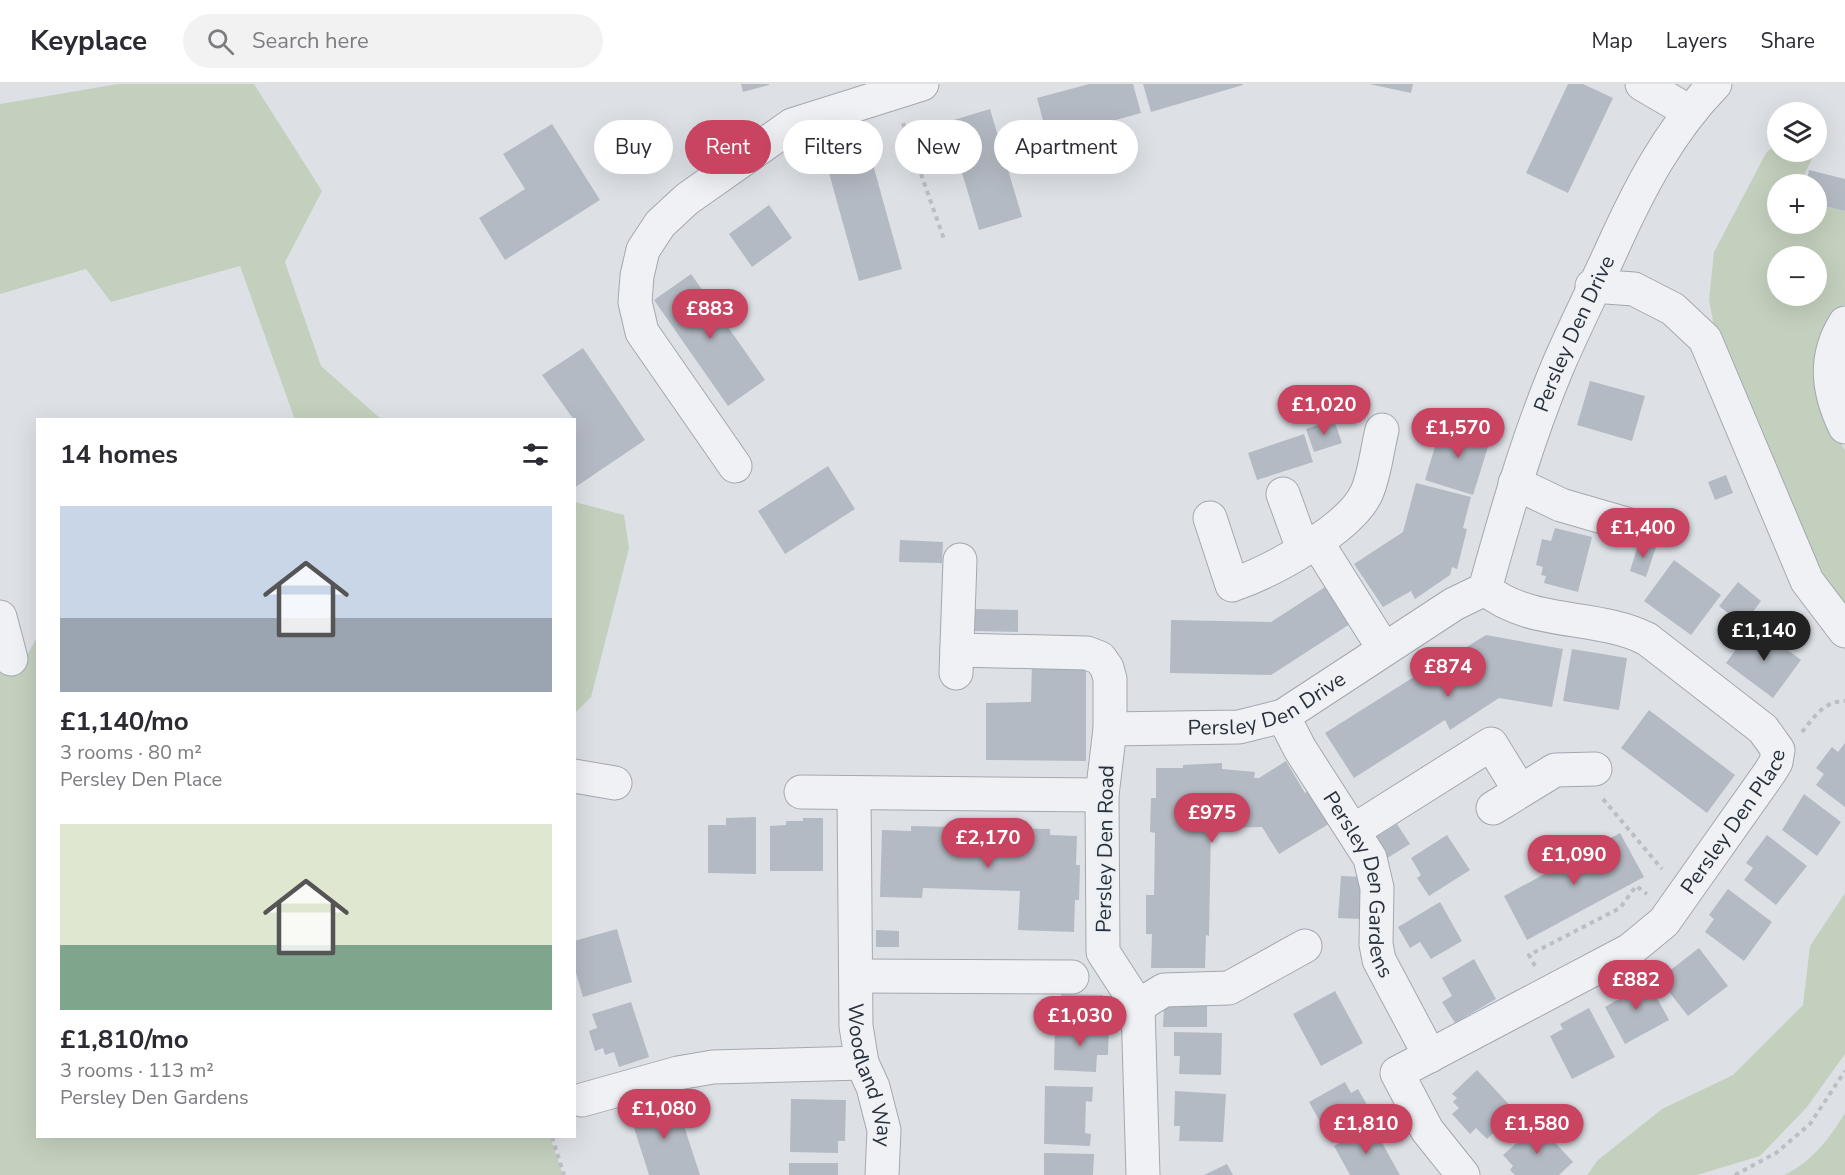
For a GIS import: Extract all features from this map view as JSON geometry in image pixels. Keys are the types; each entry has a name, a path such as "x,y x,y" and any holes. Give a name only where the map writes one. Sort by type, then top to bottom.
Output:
{"street":[{"path":"1642,84 1688,111"},
{"name":"Persley Den Drive","path":"1110,729 1239,727 1283,716 1455,604 1485,589 1515,483 1556,370 1592,286 1623,222 1688,111 1715,84"},
{"path":"735,466 642,332 635,302 637,276 643,250 660,224 687,199 792,125 908,89"},
{"path":"1592,286 1634,289 1673,309 1705,339 1807,580 1845,631"},
{"path":"1845,323 1835,339 1828,374 1834,404 1845,427"},
{"path":"1210,519 1232,585 1276,566 1356,511 1367,492 1382,430"},
{"path":"1515,483 1561,505 1630,525"},
{"path":"1283,494 1309,545 1384,649"},
{"name":"Persley Den Road","path":"960,560 956,661 1087,653 1100,658 1107,668 1110,679 1110,729 1101,795 1103,952 1138,1006"},
{"name":"Persley Den Place","path":"1463,1175 1427,1131 1397,1073 1630,950 1664,922 1770,772 1776,762 1778,750 1763,729 1647,639 1628,630 1528,613 1502,602 1485,589"},
{"path":"0,617 16,662"},
{"name":"Persley Den Gardens","path":"1283,716 1300,749 1370,858 1375,874 1376,944 1379,960 1430,1056"},
{"path":"1353,831 1491,744 1506,800 1555,770 1595,769"},
{"path":"576,776 615,783"},
{"path":"801,792 854,795 1101,795"},
{"name":"Woodland Way","path":"854,795 856,1026 862,1064 873,1088 884,1130 882,1175"},
{"path":"1143,1175 1138,1006 1164,990 1229,988 1305,946"},
{"name":"Woodland Way","path":"856,976 1072,977"},
{"path":"582,1100 678,1073 713,1068 862,1064"}],"path":[{"path":"908,89 945,242"},
{"path":"1778,750 1795,741 1816,713 1828,704 1845,701"},
{"path":"1595,769 1598,794 1669,877"},
{"path":"1549,993 1529,955 1620,908 1636,886 1653,898"},
{"path":"1735,1175 1776,1153 1809,1124 1845,1071"},
{"path":"552,1138 564,1175"}],"green space":[{"path":"118,84 254,84 322,191 285,262 321,366 380,418 294,418 240,266 111,302 86,269 0,294 0,104"},
{"path":"1767,152 1767,162 1810,162 1805,174 1767,174 1767,234 1827,234 1827,206 1845,211 1845,304 1819,347 1824,418 1845,450 1845,610 1814,572 1716,337 1709,300 1714,252"},
{"path":"576,502 624,515 629,548 591,697 576,712"},
{"path":"36,639 36,1138 550,1138 563,1175 0,1175 0,672 17,674"},
{"path":"1845,893 1845,1054 1807,1107 1760,1156 1697,1175 1587,1175 1598,1160 1662,1109 1733,1075 1803,1005 1810,946"},
{"path":"1845,1113 1845,1175 1784,1175 1794,1170 1819,1149"}],"building":[{"path":"741,84 769,84 769,85 743,92"},
{"path":"1089,84 1133,84 1141,113 1116,120 1043,120 1037,98"},
{"path":"1143,84 1242,84 1243,85 1151,112"},
{"path":"1369,84 1413,84 1411,93"},
{"path":"1568,84 1583,84 1613,98 1568,193 1526,173"},
{"path":"990,109 994,122 994,174 1009,174 1022,217 979,230 962,174 982,174 982,120 954,120"},
{"path":"552,124 600,200 505,260 479,218 525,189 503,154"},
{"path":"1809,170 1825,174 1808,174"},
{"path":"829,174 876,174 902,269 859,281"},
{"path":"1827,174 1845,179 1845,211 1827,207"},
{"path":"769,205 792,238 752,267 729,234"},
{"path":"691,274 765,380 728,406 654,300"},
{"path":"583,348 645,440 576,487 576,418 573,418 542,375"},
{"path":"1590,381 1645,396 1632,441 1577,425"},
{"path":"1334,420 1342,443 1314,452 1306,429"},
{"path":"1442,423 1491,437 1473,495 1425,480"},
{"path":"1304,434 1313,462 1257,480 1248,453"},
{"path":"828,466 855,509 785,554 758,511"},
{"path":"1726,475 1733,493 1715,500 1708,482"},
{"path":"1416,483 1471,497 1463,528 1467,529 1457,569 1452,567 1450,575 1415,599 1411,591 1383,607 1354,564 1403,532"},
{"path":"1555,528 1592,537 1578,592 1544,583 1546,576 1541,575 1543,567 1536,565 1542,539 1551,541"},
{"path":"900,540 943,542 942,563 899,562"},
{"path":"1639,542 1656,547 1646,577 1630,571"},
{"path":"1674,560 1721,595 1691,635 1644,601"},
{"path":"1738,582 1761,601 1743,625 1719,606"},
{"path":"1325,587 1350,624 1271,675 1170,673 1171,620 1271,622"},
{"path":"975,609 1018,610 1018,632 975,631"},
{"path":"1754,625 1801,660 1773,698 1726,663"},
{"path":"1486,635 1563,649 1552,707 1499,698 1450,730 1445,720 1354,778 1325,733 1417,675 1423,685 1453,665 1449,658"},
{"path":"1572,649 1627,658 1619,710 1563,701"},
{"path":"1032,661 1086,661 1086,761 986,760 986,703 1031,702"},
{"path":"1649,710 1735,775 1707,813 1621,748"},
{"path":"1845,743 1845,807 1816,785 1824,774 1816,768 1832,747 1838,752"},
{"path":"1286,761 1305,793 1311,789 1332,822 1279,854 1262,827 1211,828 1209,936 1206,935 1205,968 1151,968 1152,934 1146,934 1146,895 1154,895 1155,833 1150,832 1151,798 1156,798 1156,768 1183,768 1183,765 1222,763 1222,769 1255,772 1254,778 1259,778"},
{"path":"1804,794 1841,822 1817,856 1782,830"},
{"path":"756,817 756,874 708,873 708,825 726,825 726,818"},
{"path":"803,818 823,818 823,871 770,871 770,826 786,825 786,821 803,821"},
{"path":"1397,824 1410,844 1384,860 1371,840"},
{"path":"911,826 951,827 950,832 1010,834 1010,828 1050,829 1050,835 1077,836 1076,865 1080,865 1079,900 1075,900 1074,932 1018,930 1020,891 923,888 922,898 880,897 882,830 911,831"},
{"path":"1620,833 1644,877 1527,940 1504,896"},
{"path":"1447,835 1470,870 1429,896 1417,878 1421,875 1411,858"},
{"path":"1767,835 1807,866 1776,905 1744,880 1753,868 1746,863"},
{"path":"1341,876 1362,877 1359,919 1338,918"},
{"path":"1728,889 1772,922 1744,961 1705,932 1714,919 1709,915"},
{"path":"1440,902 1462,941 1431,959 1420,942 1410,948 1398,927"},
{"path":"617,929 632,982 583,997 576,973 576,940"},
{"path":"876,930 899,931 899,947 876,947"},
{"path":"1699,948 1728,986 1688,1016 1659,979"},
{"path":"1474,959 1496,999 1455,1023 1442,1002 1452,996 1442,978"},
{"path":"1645,976 1669,1020 1625,1044 1605,1007 1619,999 1616,992"},
{"path":"1335,991 1363,1043 1321,1066 1293,1014"},
{"path":"1061,994 1103,995 1103,1016 1060,1015"},
{"path":"631,1002 649,1057 619,1067 614,1052 605,1055 603,1048 595,1051 589,1031 597,1028 592,1014"},
{"path":"1164,1004 1207,1005 1207,1027 1163,1027"},
{"path":"1589,1008 1615,1057 1572,1079 1550,1036 1563,1029 1560,1024"},
{"path":"1055,1025 1109,1027 1108,1055 1097,1055 1096,1072 1054,1070"},
{"path":"1174,1032 1222,1033 1221,1075 1179,1074 1180,1056 1174,1056"},
{"path":"1477,1070 1516,1112 1487,1139 1476,1128 1470,1134 1452,1114 1459,1108 1453,1102 1457,1098 1452,1094"},
{"path":"1345,1082 1351,1093 1358,1089 1375,1119 1332,1143 1309,1102"},
{"path":"1045,1086 1093,1087 1092,1102 1086,1101 1085,1133 1091,1134 1090,1146 1044,1144"},
{"path":"1175,1091 1226,1094 1223,1142 1179,1141 1180,1126 1174,1126"},
{"path":"675,1098 700,1175 649,1175 629,1112"},
{"path":"791,1099 846,1100 845,1141 838,1141 838,1153 790,1152"},
{"path":"1538,1124 1573,1162 1559,1175 1515,1175 1510,1170 1513,1166 1503,1155"},
{"path":"1373,1125 1400,1175 1350,1175 1334,1146"},
{"path":"1044,1153 1094,1154 1093,1175 1044,1175"},
{"path":"789,1163 838,1163 838,1175 789,1175"},
{"path":"1227,1164 1233,1175 1204,1175"}]}
